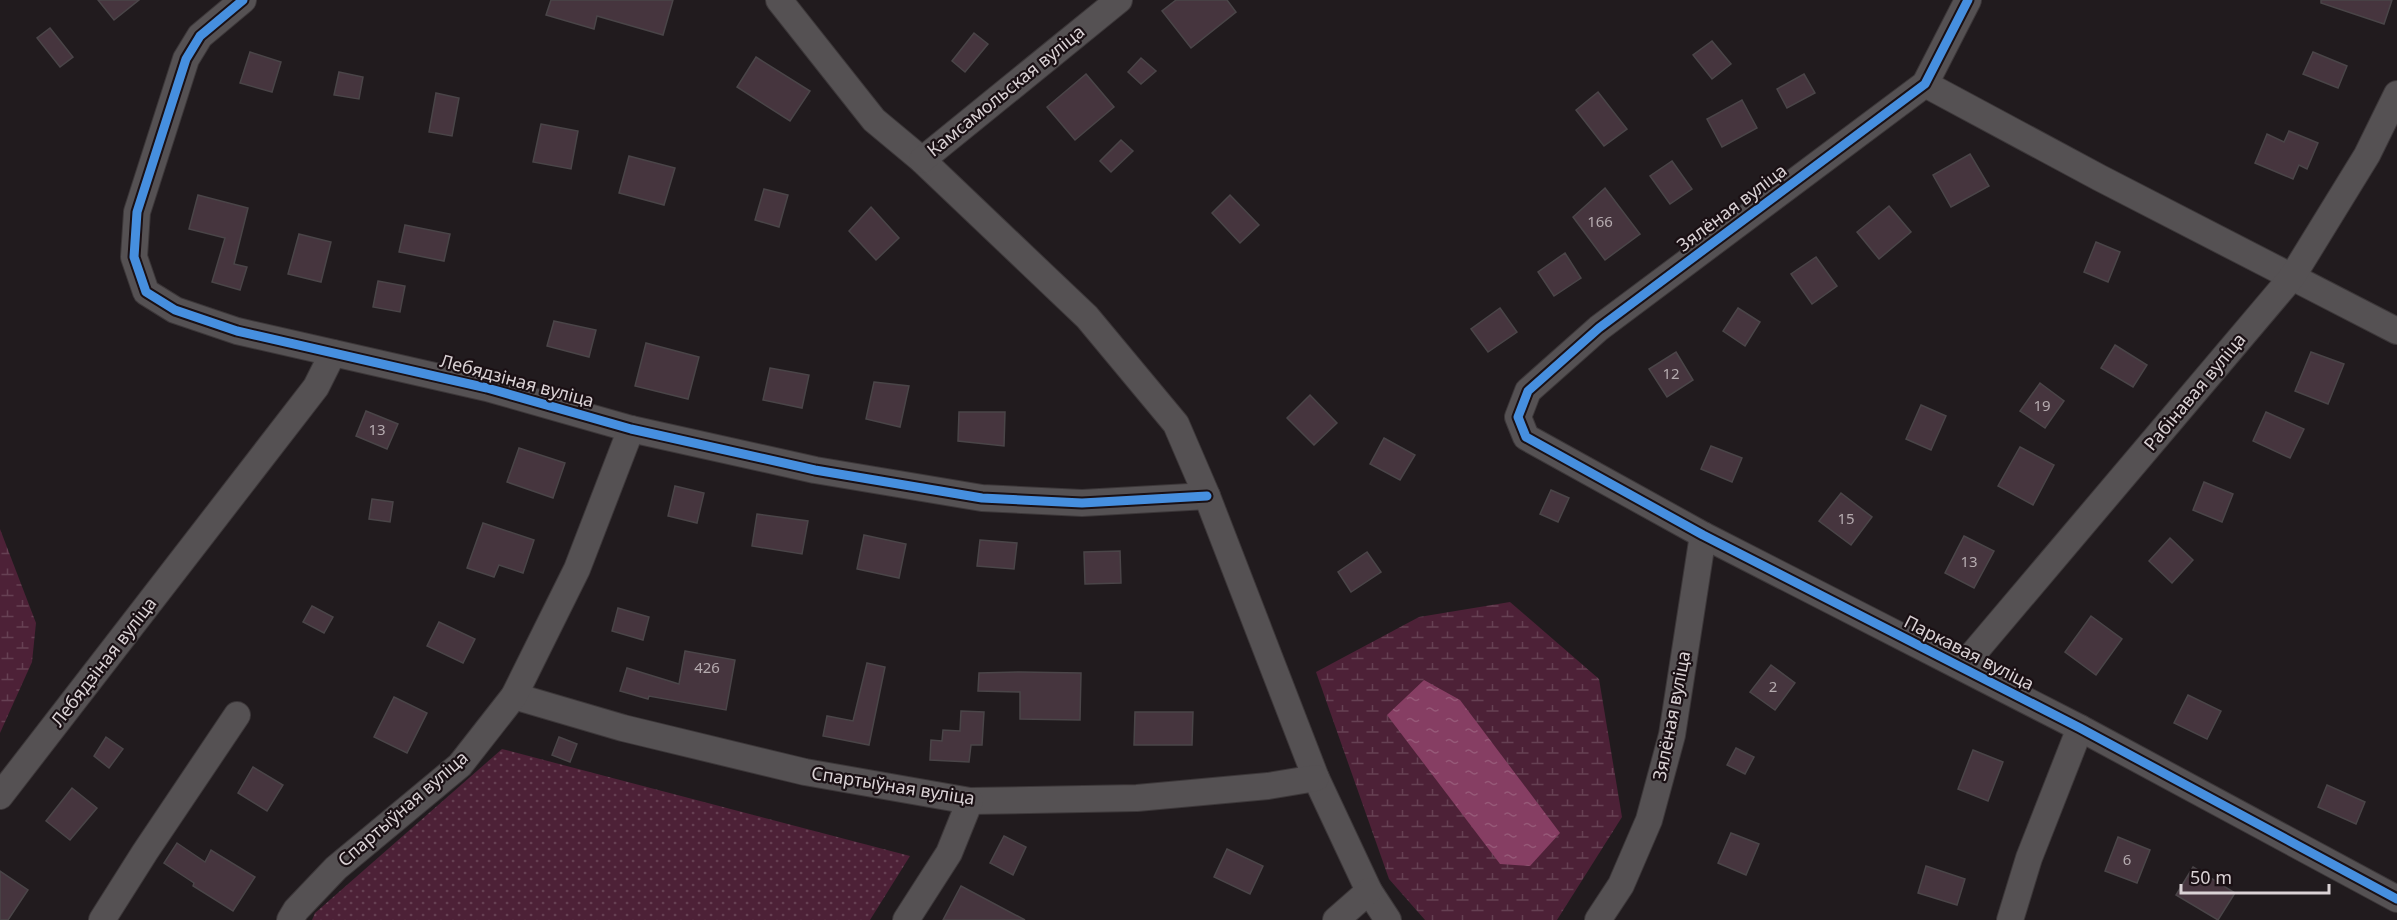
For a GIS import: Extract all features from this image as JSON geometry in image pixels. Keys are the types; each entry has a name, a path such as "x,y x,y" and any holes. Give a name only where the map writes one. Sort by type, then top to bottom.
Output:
{"street":[{"path":"779,0 874,120 922,160 1087,317 1176,424 1207,496 1316,778 1369,891 1388,920"},
{"name":"Камсамольская вуліца","path":"922,160 1119,0"},
{"name":"Зялёная вуліца","path":"1526,437 1518,417 1528,391 1599,328 1925,84 1968,0"},
{"name":"Лебядзіная вуліца","path":"242,1 200,36 186,59 137,212 134,257 146,292 175,310 237,331 487,388 631,429 814,470 982,498 1082,503 1207,496"},
{"path":"1925,84 2397,331"},
{"name":"Рабінавая вуліца","path":"1962,667 2292,277 2367,155 2397,94"},
{"name":"Лебядзіная вуліца","path":"0,796 316,387 333,352"},
{"name":"Спартыўная вуліца","path":"290,920 296,910 336,868 460,765 514,696 577,569 631,429"},
{"name":"Паркавая вуліца","path":"1526,437 1703,535 2080,728 2397,899"},
{"name":"Зялёная вуліца","path":"1598,920 1621,885 1649,820 1672,735 1703,535"},
{"name":"Спартыўная вуліца","path":"514,696 623,728 806,772 970,801 1137,798 1268,786 1316,778"},
{"path":"102,920 144,852 237,716"},
{"path":"2010,920 2029,858 2080,728"},
{"path":"906,920 949,853 970,801"},
{"path":"1336,920 1369,891"}],"green space":[{"path":"0,529 36,623 32,662 0,733"},
{"path":"1510,602 1599,679 1622,817 1557,920 1425,920 1389,879 1316,672 1419,617"},
{"path":"502,749 910,856 870,920 312,920 315,913"}],"water":[{"path":"1424,680 1460,700 1560,833 1530,866 1500,864 1387,715"}],"building":[{"path":"98,0 139,0 114,20"},
{"path":"551,0 673,0 663,35 597,16 594,29 546,15"},
{"path":"1176,0 1227,0 1236,12 1191,48 1162,11"},
{"path":"2321,0 2392,0 2384,24 2321,3"},
{"path":"50,28 73,57 60,67 37,38"},
{"path":"974,33 988,44 965,72 952,61"},
{"path":"1712,41 1731,64 1712,79 1693,55"},
{"path":"250,52 281,62 272,92 240,83"},
{"path":"2313,52 2347,66 2338,88 2303,74"},
{"path":"756,57 810,91 790,121 737,87"},
{"path":"1141,58 1156,71 1141,84 1128,72"},
{"path":"339,72 363,77 359,99 334,95"},
{"path":"1086,74 1114,107 1075,140 1047,107"},
{"path":"1804,74 1815,93 1787,108 1777,89"},
{"path":"1598,92 1627,129 1604,146 1576,110"},
{"path":"436,93 459,98 452,136 429,132"},
{"path":"1742,100 1757,128 1722,147 1707,119"},
{"path":"541,124 578,131 571,169 533,162"},
{"path":"2289,131 2318,143 2307,169 2299,165 2293,179 2255,163 2267,134 2284,142"},
{"path":"1121,140 1133,151 1111,172 1100,161"},
{"path":"1970,154 1989,186 1951,207 1933,175"},
{"path":"629,156 675,168 664,205 619,193"},
{"path":"1672,161 1692,189 1670,204 1650,176"},
{"path":"1605,188 1640,234 1605,260 1573,217"},
{"path":"764,189 788,195 779,227 755,220"},
{"path":"198,195 248,208 234,264 247,267 240,290 212,282 225,238 189,229"},
{"path":"1230,195 1259,225 1240,243 1212,213"},
{"path":"1889,206 1911,232 1879,259 1857,232"},
{"path":"871,207 899,238 876,260 849,231"},
{"path":"405,225 450,234 444,261 399,252"},
{"path":"299,234 331,242 321,282 288,274"},
{"path":"2096,242 2120,252 2108,282 2084,272"},
{"path":"1565,253 1581,278 1554,296 1538,272"},
{"path":"1816,257 1837,286 1812,304 1791,274"},
{"path":"378,281 405,286 400,312 373,307"},
{"path":"1500,308 1517,332 1488,352 1471,329"},
{"path":"1738,308 1760,322 1745,346 1723,331"},
{"path":"554,321 596,330 589,357 547,346"},
{"path":"646,343 699,357 688,399 635,386"},
{"path":"2115,345 2147,365 2133,387 2101,368"},
{"path":"1676,352 1693,380 1667,397 1649,369"},
{"path":"2311,352 2344,364 2328,404 2295,391"},
{"path":"770,368 809,375 802,408 763,400"},
{"path":"874,382 909,386 900,427 866,419"},
{"path":"2040,383 2064,401 2045,428 2020,411"},
{"path":"1310,395 1337,423 1314,445 1287,418"},
{"path":"1921,405 1946,416 1931,450 1906,439"},
{"path":"366,411 398,424 387,449 356,436"},
{"path":"959,412 1005,412 1004,446 958,441"},
{"path":"2266,412 2304,429 2290,458 2253,441"},
{"path":"1384,438 1415,455 1400,480 1370,464"},
{"path":"1711,446 1742,458 1732,482 1701,469"},
{"path":"2020,447 2054,465 2033,505 1998,486"},
{"path":"519,448 565,463 553,498 507,482"},
{"path":"2204,482 2233,494 2222,522 2193,510"},
{"path":"675,486 704,493 697,523 668,516"},
{"path":"1551,490 1569,498 1558,522 1540,514"},
{"path":"1841,493 1872,517 1851,545 1819,521"},
{"path":"372,499 393,502 390,522 369,519"},
{"path":"757,514 808,521 802,554 752,546"},
{"path":"483,523 534,540 523,573 499,565 494,577 467,568"},
{"path":"864,535 906,544 899,578 857,569"},
{"path":"1964,536 1994,551 1974,588 1945,573"},
{"path":"2170,538 2193,560 2172,583 2149,561"},
{"path":"980,540 1017,543 1014,569 977,566"},
{"path":"1120,551 1121,583 1085,584 1084,552"},
{"path":"1367,552 1381,572 1351,592 1338,572"},
{"path":"312,606 333,617 324,633 303,622"},
{"path":"618,608 649,617 643,640 612,631"},
{"path":"2091,616 2122,639 2096,675 2065,652"},
{"path":"439,622 475,639 463,663 427,646"},
{"path":"685,651 735,660 726,710 649,696 648,699 620,691 627,668 679,684"},
{"path":"867,663 885,667 869,745 823,736 827,716 853,721"},
{"path":"1771,665 1795,683 1775,710 1750,692"},
{"path":"979,673 1081,673 1080,720 1020,719 1020,692 978,691"},
{"path":"2188,695 2221,711 2207,739 2174,723"},
{"path":"394,697 427,713 407,753 374,737"},
{"path":"961,711 984,712 982,745 971,745 969,762 930,760 931,740 942,741 943,730 960,731"},
{"path":"1135,712 1193,712 1192,745 1134,745"},
{"path":"106,737 123,749 109,768 94,756"},
{"path":"559,737 577,744 570,762 552,755"},
{"path":"1736,748 1754,757 1745,774 1727,765"},
{"path":"1973,750 2003,762 1988,801 1958,789"},
{"path":"253,767 283,785 267,811 238,793"},
{"path":"2327,785 2365,802 2356,824 2318,807"},
{"path":"72,788 97,808 70,840 46,821"},
{"path":"1731,833 1759,844 1746,875 1718,863"},
{"path":"1004,836 1026,847 1013,875 990,863"},
{"path":"2118,837 2150,850 2137,883 2105,871"},
{"path":"177,843 205,862 211,850 255,877 233,911 193,886 194,883 164,863"},
{"path":"1227,849 1263,866 1250,894 1214,877"},
{"path":"1926,866 1965,879 1957,905 1918,893"},
{"path":"2193,867 2235,893 2218,920 2176,895"},
{"path":"0,871 28,890 8,920 0,920"},
{"path":"961,886 1025,920 943,920"}],"cycle path":[{"path":"243,0 200,36 186,59 137,212 134,257 146,292 175,310 237,331 487,388 631,429 815,470 982,498 1082,503 1207,496"},
{"path":"1968,0 1925,84 1599,328 1528,391 1518,417 1526,437 1703,535 2080,728 2397,899"}]}
